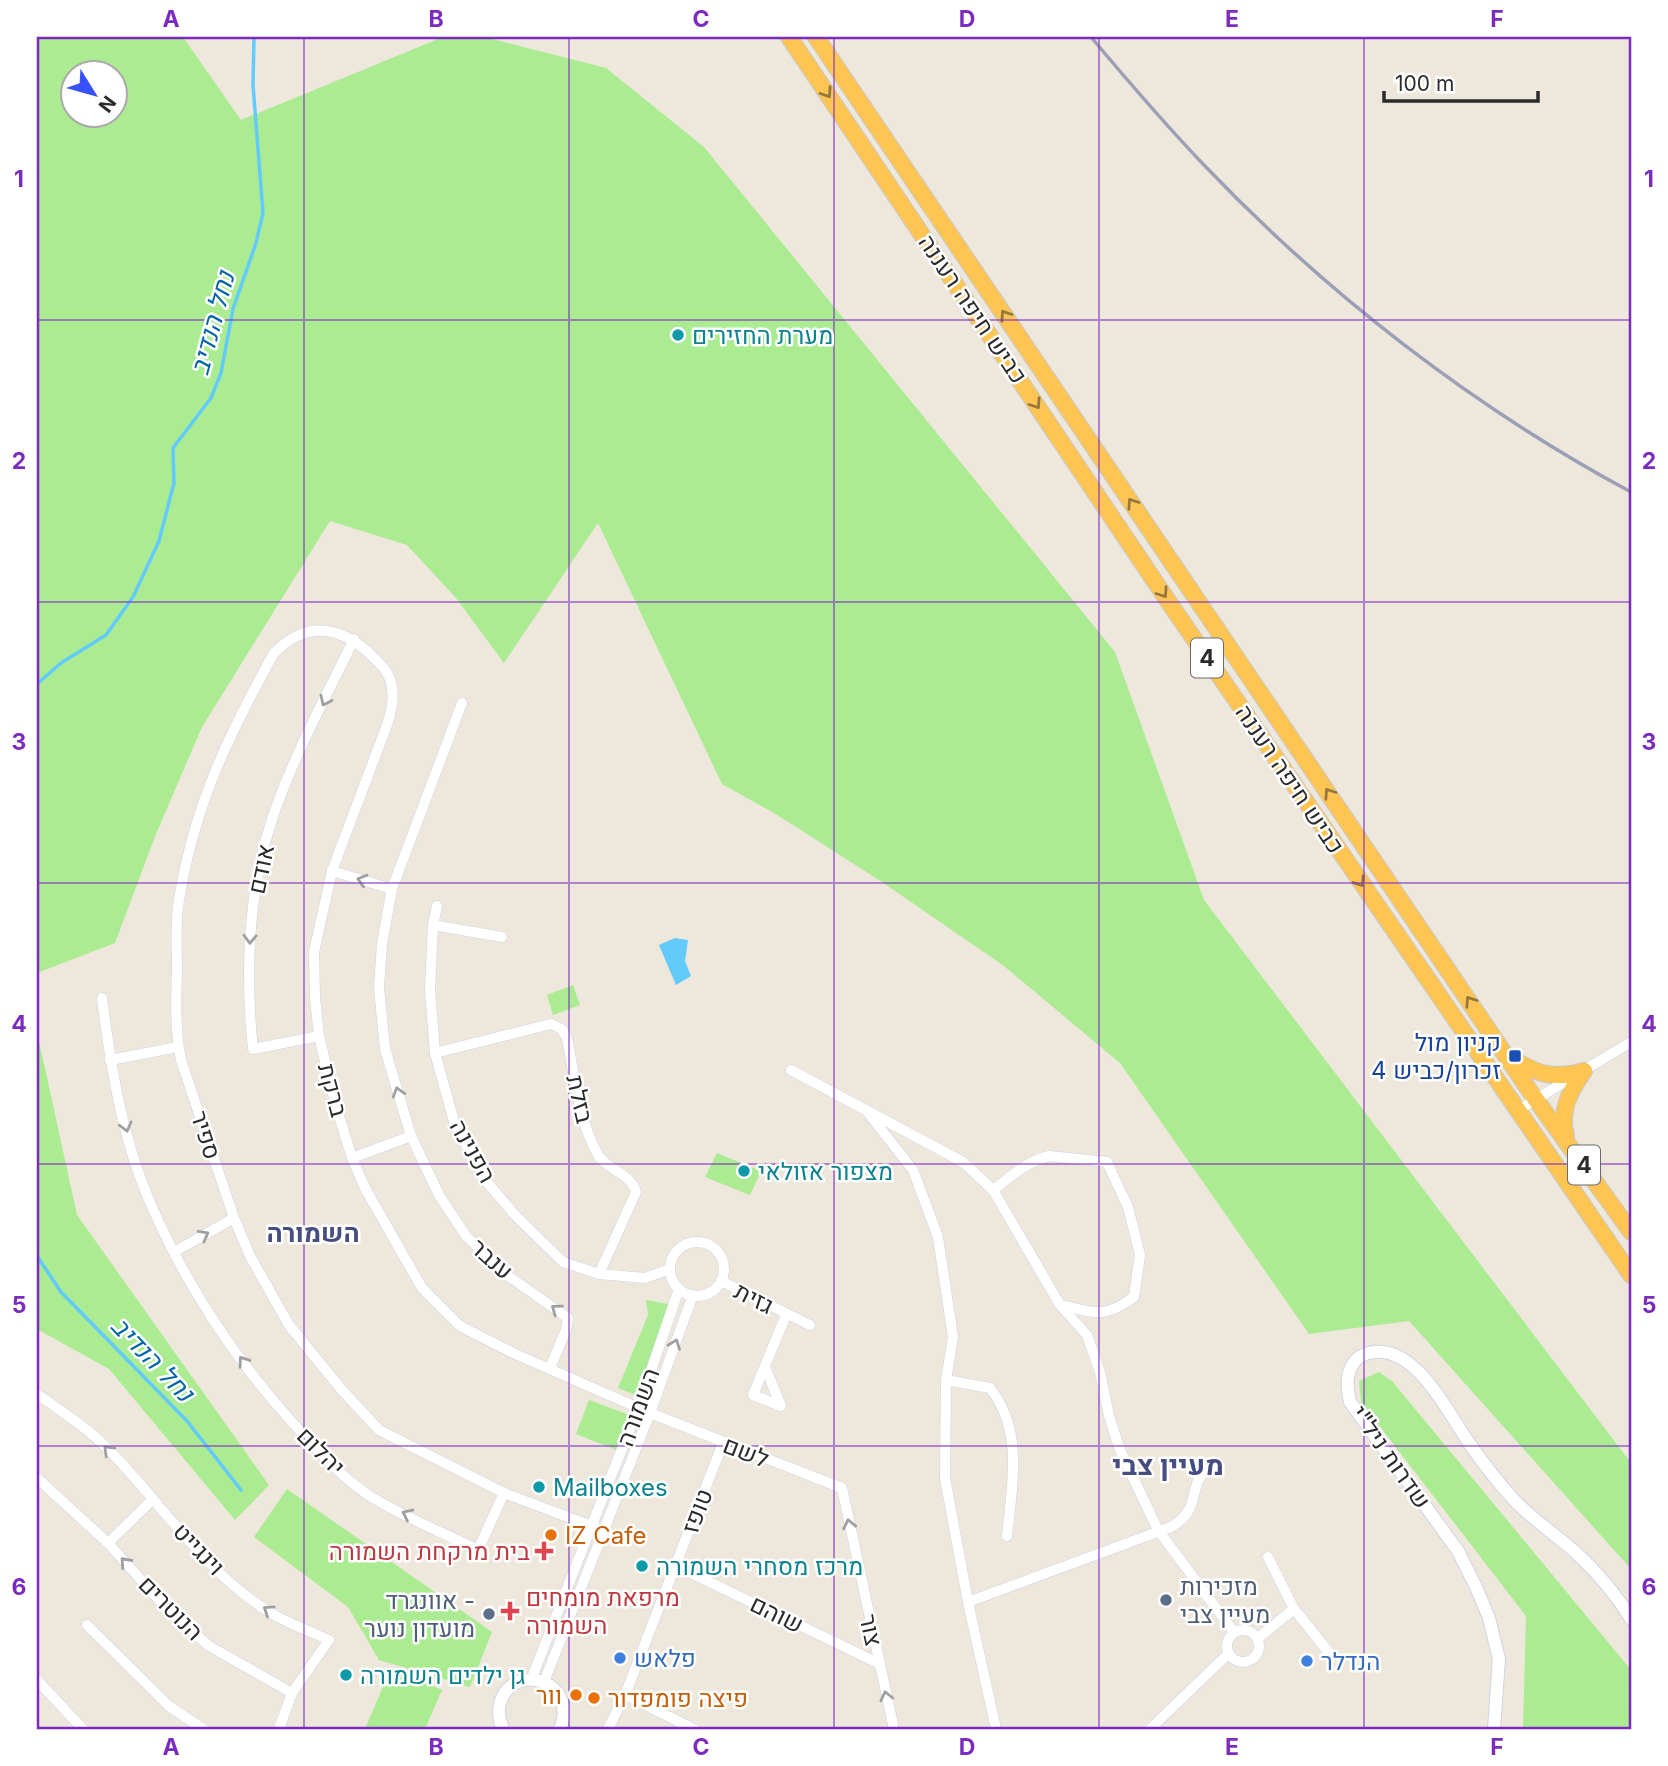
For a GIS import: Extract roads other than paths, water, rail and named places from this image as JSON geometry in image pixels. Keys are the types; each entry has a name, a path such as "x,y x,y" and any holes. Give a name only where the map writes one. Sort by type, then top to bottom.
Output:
{"highway":[{"name":"כביש חיפה רעננה","path":"789,37 1176,612 1631,1275"},
{"name":"כביש חיפה רעננה","path":"816,37 1536,1098 1631,1232"},
{"path":"1507,1055 1540,1074 1566,1076 1584,1071"},
{"path":"1568,1142 1563,1120 1565,1107 1572,1088 1584,1071"}],"street":[{"name":"ספיר","path":"354,639 326,629 287,640 274,653 216,764 192,832 178,903 178,1047 234,1218 250,1256 289,1325 363,1415 379,1430 504,1493 605,1531"},
{"name":"ברקת","path":"354,639 385,667 392,685 393,704 332,871 314,952 319,1036 336,1107 352,1158 365,1188 422,1288 460,1326 513,1353 650,1413"},
{"name":"אודם","path":"319,1036 253,1049 247,996 251,919 263,850 284,788 354,639"},
{"name":"ענבר","path":"463,703 392,889 382,944 379,987 385,1049 411,1136 439,1195 466,1236 507,1275 568,1318 566,1330 550,1368"},
{"path":"332,871 392,889"},
{"name":"הפנינה","path":"437,906 433,925 429,990 435,1053 455,1125 486,1181 515,1215 563,1262 599,1274 645,1278 670,1269"},
{"path":"433,925 502,937"},
{"name":"יהלום","path":"102,998 110,1060 131,1144 152,1208 174,1252 215,1321 268,1395 334,1466 372,1497 478,1550 504,1493"},
{"name":"בזלת","path":"435,1053 551,1024 562,1029 567,1038 582,1116 590,1141 600,1159 634,1183 636,1192 599,1274"},
{"path":"1518,1110 1631,1042"},
{"path":"110,1060 178,1047"},
{"path":"791,1070 962,1162 993,1190 1060,1304 1087,1335 1100,1372 1109,1416 1120,1450 1158,1530 1234,1632"},
{"path":"866,1111 913,1170 938,1237 953,1337 946,1380 945,1478 968,1602 996,1729"},
{"path":"352,1158 411,1136"},
{"path":"993,1190 1027,1165 1049,1156 1107,1162 1128,1207 1140,1255 1134,1297 1105,1313 1060,1304"},
{"path":"174,1252 234,1218"},
{"path":"703,1242 713,1247 720,1256 723,1268 721,1281 707,1294 693,1296 679,1289 672,1280 671,1261 680,1248 687,1244 703,1242"},
{"name":"גזית","path":"721,1281 810,1325"},
{"name":"השמורה","path":"538,1681 679,1289"},
{"name":"השמורה","path":"538,1681 605,1531 693,1296"},
{"name":"גזית","path":"765,1367 786,1315"},
{"name":"שדרות ניל\"י","path":"1494,1729 1499,1659 1489,1618 1458,1551 1350,1402 1348,1373 1356,1359 1367,1353 1383,1351 1405,1360 1418,1372 1434,1389 1470,1444 1508,1493 1604,1582 1631,1619"},
{"path":"946,1380 990,1388 1001,1401 1011,1430 1015,1458 1007,1536"},
{"name":"וינגייט","path":"37,1394 83,1427 112,1453 152,1500 228,1579 270,1613 329,1640 292,1693"},
{"name":"לשם","path":"650,1413 725,1446 842,1488"},
{"name":"טופז","path":"608,1729 625,1695 725,1446"},
{"path":"968,1602 1171,1527 1192,1509 1197,1479 1207,1468 1216,1464"},
{"name":"הנוטרים","path":"37,1478 108,1543 167,1609 209,1646 292,1693"},
{"name":"צור","path":"842,1488 894,1729"},
{"path":"108,1543 152,1500"},
{"path":"1268,1557 1294,1609 1331,1655"},
{"name":"שוהם","path":"676,1566 878,1663"},
{"path":"1258,1639 1294,1609"},
{"path":"87,1625 169,1706 203,1729"},
{"path":"1250,1631 1258,1639 1260,1648 1251,1661 1236,1661 1229,1653 1228,1640 1234,1632 1250,1631"},
{"path":"1150,1729 1229,1653"},
{"path":"37,1680 83,1729"},
{"path":"503,1729 499,1715 502,1697 518,1682 538,1681 556,1690 563,1705 564,1713 559,1729"},
{"path":"279,1729 292,1693"},
{"path":"625,1695 694,1729"}],"water":[{"path":"675,938 688,940 685,961 691,976 676,985 659,945"}],"waterway":[{"name":"נחל הנדיב","path":"37,684 61,663 106,635 133,597 159,541 174,483 173,448 211,398 221,373 233,309 256,243 263,213 253,85 254,37"},
{"name":"נחל הנדיב","path":"37,1256 61,1292 187,1421 241,1490"}],"railway":[{"path":"1091,37 1203,164 1300,258 1351,302 1459,385 1572,459 1631,492"}],"place":[{"name":"מערת החזירים","path":"678,335"},
{"name":"קניון מול זכרון/כביש 4","path":"1515,1056"},
{"name":"מצפור אזולאי","path":"744,1171"},
{"name":"Mailboxes","path":"539,1487"},
{"name":"IZ Cafe","path":"551,1535"},
{"name":"בית מרקחת השמורה","path":"544,1551"},
{"name":"מרכז מסחרי השמורה","path":"642,1566"},
{"name":"מזכירות מעיין צבי","path":"1166,1600"},
{"name":"מרפאת מומחים השמורה","path":"510,1611"},
{"name":"אוונגרד - מועדון נוער","path":"489,1614"},
{"name":"פלאש","path":"620,1658"},
{"name":"הנדלר","path":"1307,1661"},
{"name":"גן ילדים השמורה","path":"346,1675"},
{"name":"וור","path":"576,1695"},
{"name":"פיצה פומפדור","path":"594,1698"}],"district":[{"name":"השמורה","path":"313,1232"},
{"name":"מעיין צבי","path":"1168,1465"}]}
